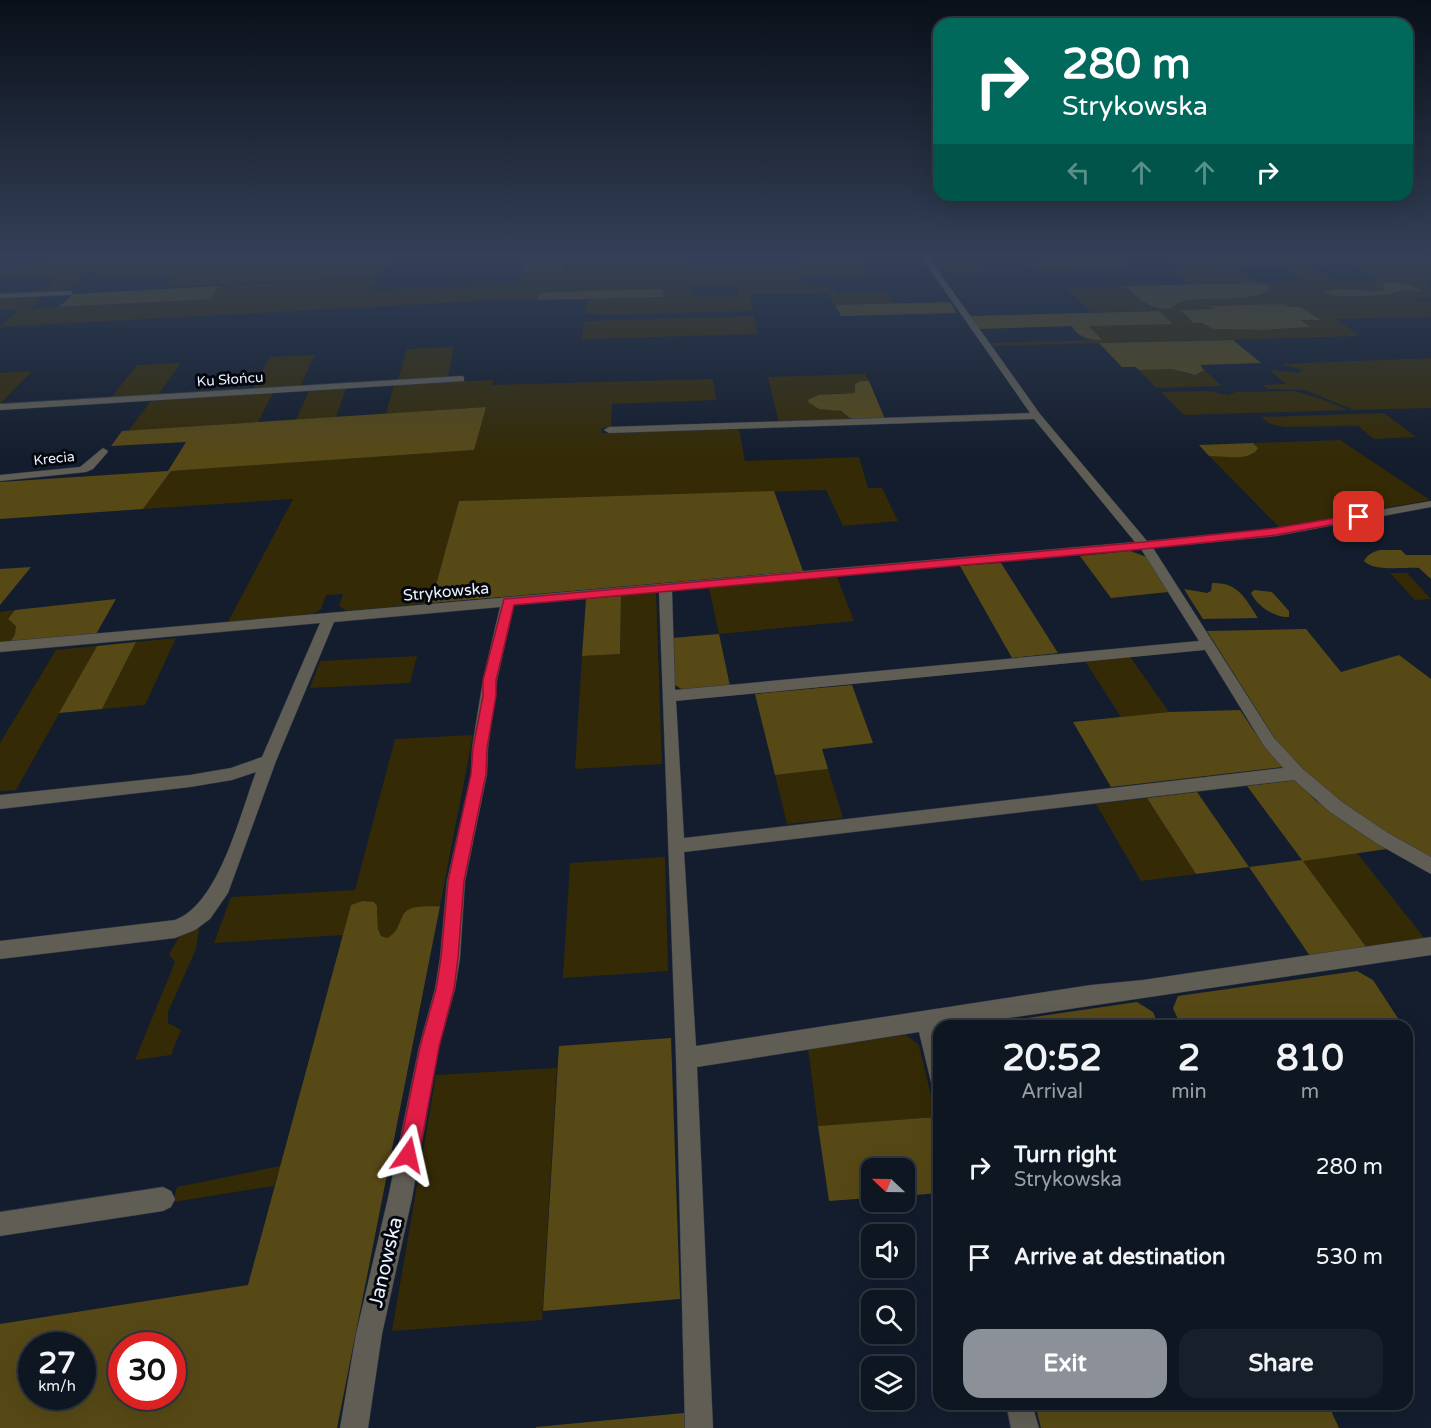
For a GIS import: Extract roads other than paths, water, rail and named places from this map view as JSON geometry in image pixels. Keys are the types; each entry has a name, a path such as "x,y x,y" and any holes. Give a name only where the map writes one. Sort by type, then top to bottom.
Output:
{"street":[{"path":"972,325 1037,416 1164,573 1269,742 1297,773 1336,807 1382,838 1431,866"},
{"name":"Ku Słońcu","path":"0,407 461,379"},
{"path":"609,430 1037,416"},
{"name":"Krecia","path":"0,478 82,470 89,467 103,451"},
{"name":"Strykowska","path":"0,647 1144,546 1276,531 1431,504"},
{"path":"665,588 668,696 686,1058 699,1428"},
{"name":"Janowska","path":"354,1428 369,1334 400,1198 429,1047 445,989 451,948 456,881 479,774 480,748 490,680 508,602"},
{"path":"0,950 175,929 188,924 203,912 222,887 268,761 329,618"},
{"path":"668,696 1209,645"},
{"path":"0,802 190,781 232,774 268,761"},
{"path":"677,846 1297,773"},
{"path":"686,1058 926,1020 1431,946"},
{"path":"926,1020 933,1049"},
{"path":"0,1224 163,1199"},
{"path":"1020,1410 1025,1428"}]}
